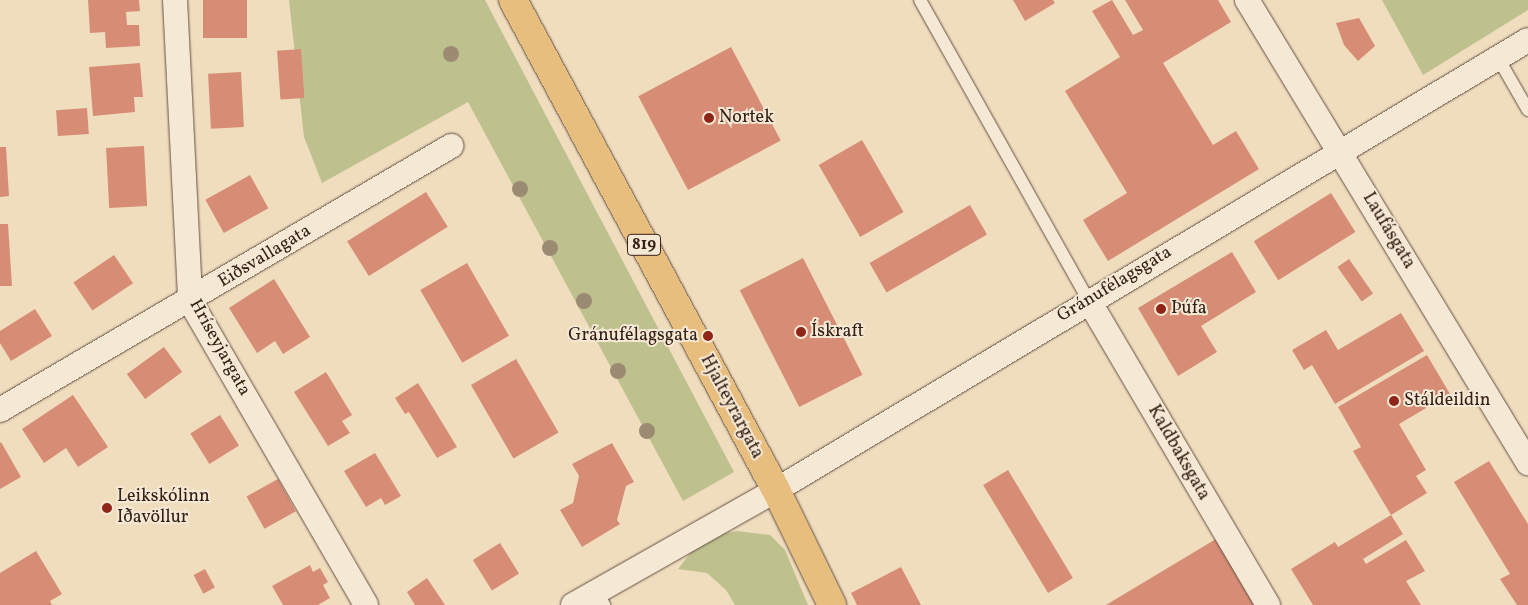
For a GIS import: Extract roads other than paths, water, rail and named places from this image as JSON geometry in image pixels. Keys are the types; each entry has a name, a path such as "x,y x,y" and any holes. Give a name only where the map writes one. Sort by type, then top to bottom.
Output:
{"main road":[{"name":"Hjalteyrargata","path":"513,0 776,490 832,605"}],"street":[{"name":"Hríseyjargata","path":"175,0 190,301 366,605"},
{"name":"Laufásgata","path":"1247,0 1528,463"},
{"name":"Gránufélagsgata","path":"573,605 601,598 1089,300 1528,40"},
{"name":"Eiðsvallagata","path":"3,400 190,301 451,146"},
{"name":"Kaldbaksgata","path":"1089,300 1268,605"}],"lane":[{"path":"920,0 1089,300"},
{"path":"1498,58 1528,110"}],"place":[{"name":"Nortek","path":"709,118"},
{"name":"Þúfa","path":"1161,309"},
{"name":"Ískraft","path":"801,332"},
{"name":"Gránufélagsgata","path":"708,336"},
{"name":"Stáldeildin","path":"1394,401"},
{"name":"Leikskólinn Iðavöllur","path":"107,508"}]}
